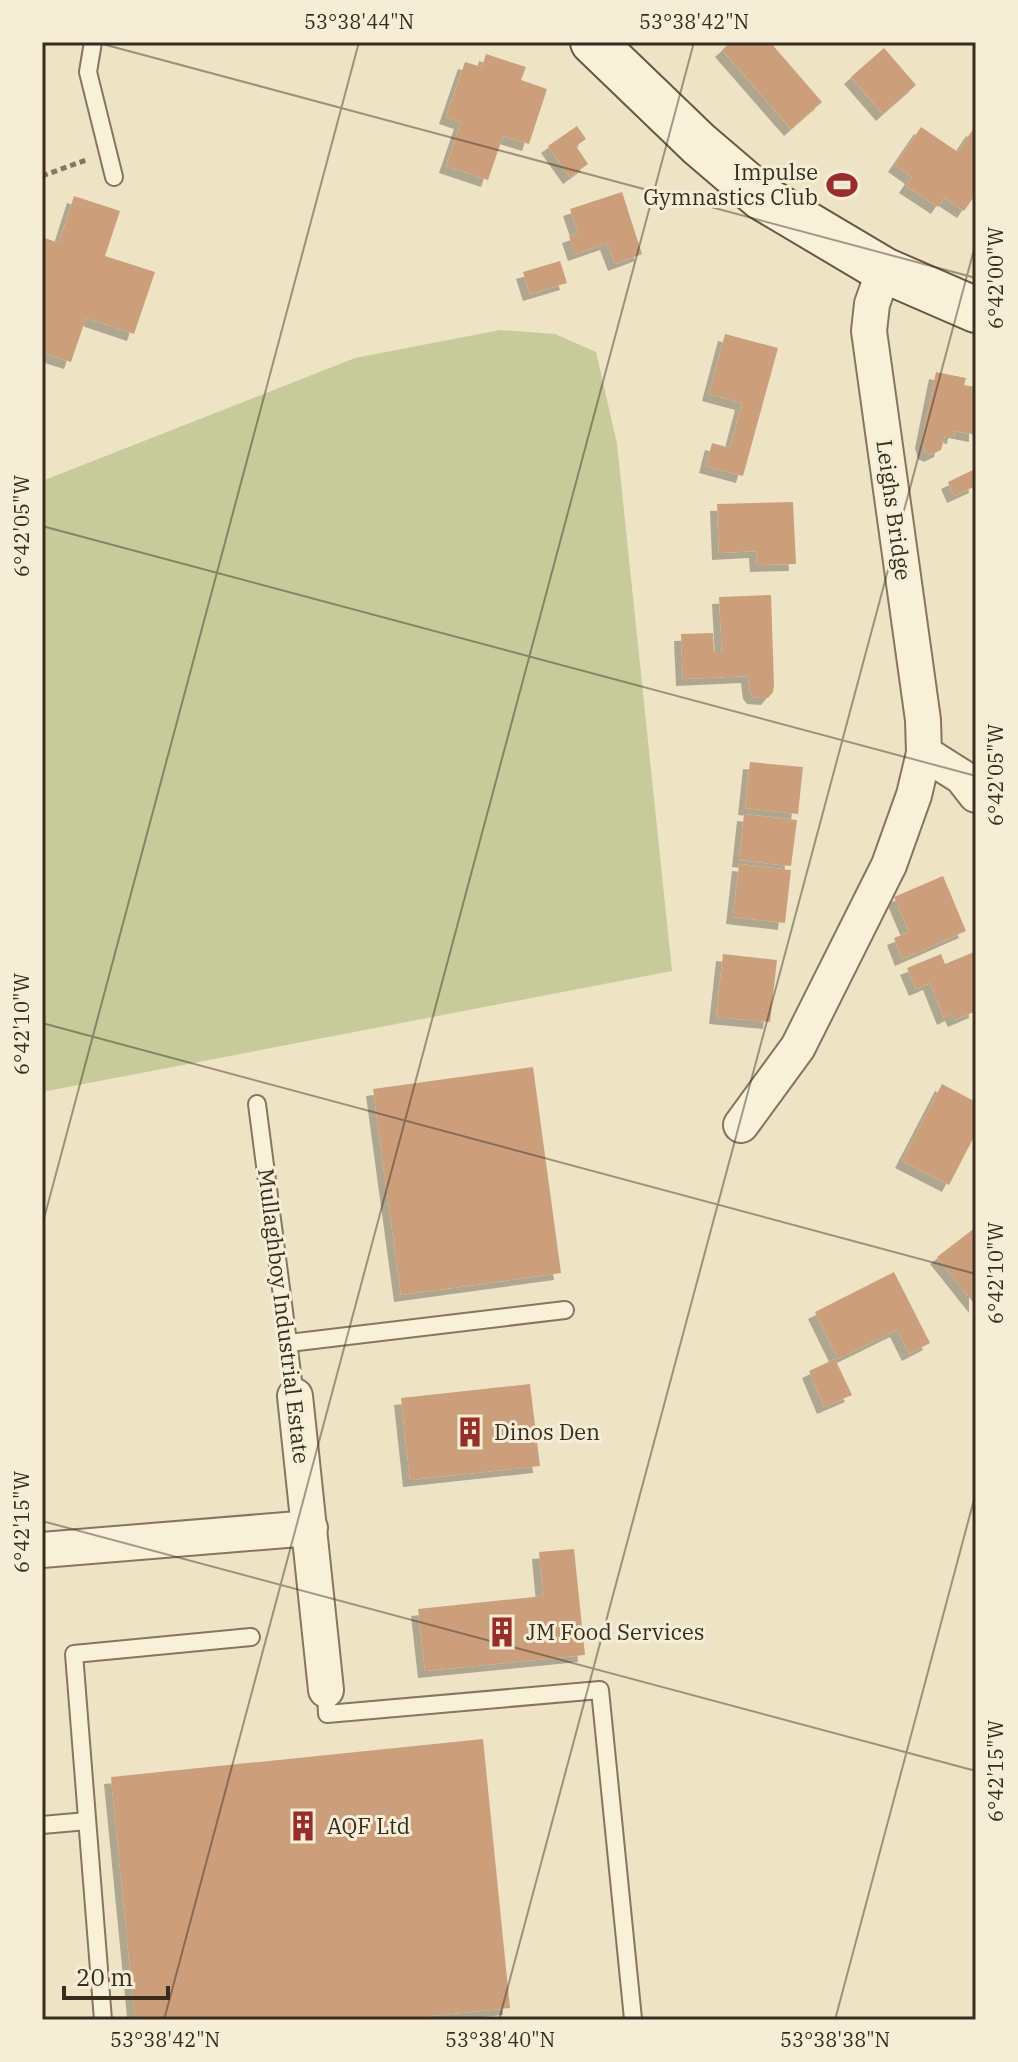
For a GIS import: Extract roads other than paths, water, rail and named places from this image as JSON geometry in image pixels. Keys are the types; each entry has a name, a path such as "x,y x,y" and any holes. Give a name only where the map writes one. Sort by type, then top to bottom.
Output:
{"street":[{"path":"593,42 699,144 761,197 884,270 976,310"},
{"name":"Leighs Bridge","path":"741,1125 798,1047 875,894 914,795 924,753 923,720 869,331 872,304 884,270"},
{"path":"924,753 962,777 976,795"},
{"name":"Mullaghboy Industrial Estate","path":"295,1396 326,1690"},
{"path":"42,1550 310,1528"}],"lane":[{"path":"93,42 88,72 114,177"},
{"name":"Mullaghboy Industrial Estate","path":"257,1104 295,1396"},
{"path":"289,1343 565,1310"},
{"path":"103,2020 74,1654 251,1637"},
{"name":"Mullaghboy Industrial Estate","path":"326,1690 327,1714 600,1690 633,2019"},
{"path":"42,1825 87,1821"}],"place":[{"name":"Impulse Gymnastics Club","path":"842,185"},
{"name":"Dinos Den","path":"470,1432"},
{"name":"JM Food Services","path":"502,1632"},
{"name":"AQF Ltd","path":"303,1826"}]}
